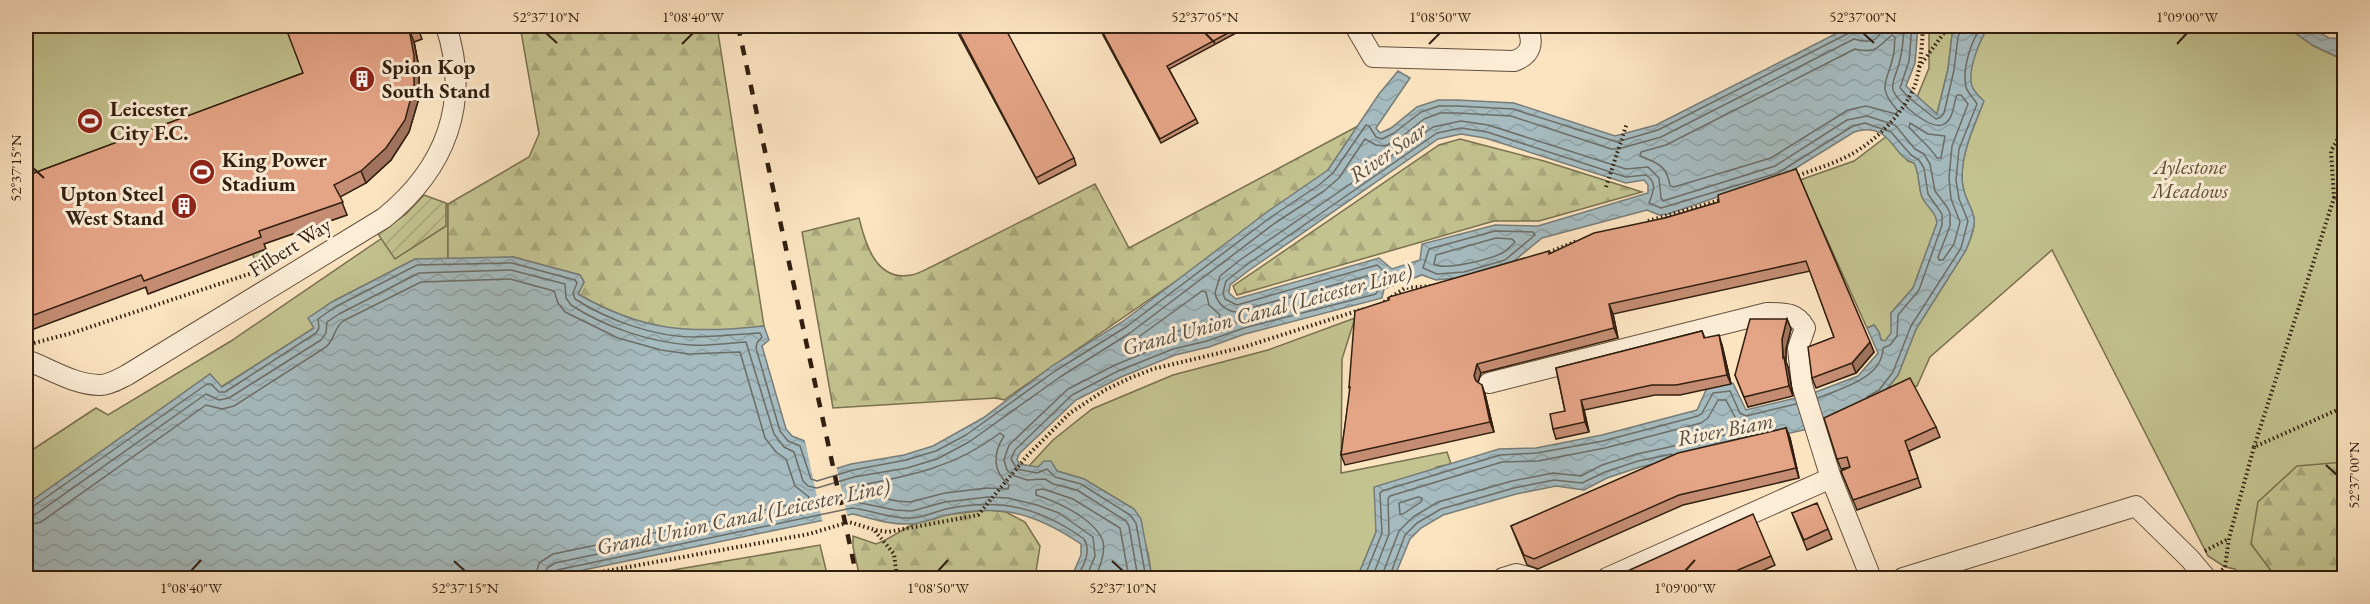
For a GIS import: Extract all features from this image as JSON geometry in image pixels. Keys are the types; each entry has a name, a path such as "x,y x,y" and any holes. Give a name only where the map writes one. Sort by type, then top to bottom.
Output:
{"street":[{"name":"Filbert Way","path":"26,360 78,381 100,385 112,382 384,218 401,204 432,166 450,126 456,87 446,26"},
{"path":"1355,26 1373,57 1514,61 1523,58 1532,43 1527,26"},
{"path":"1489,383 1767,313 1787,313 1799,318 1805,328 1798,348 1802,385 1831,478 1871,579"},
{"path":"1606,579 1831,478"},
{"path":"1903,579 2136,506 2190,559 2213,576"},
{"path":"1503,579 1516,573 1531,579"}],"path":[{"path":"1785,181 1848,156 1877,136 1902,106 1915,85 1923,26"},
{"path":"1919,67 1949,26"},
{"path":"1605,187 1627,123"},
{"path":"2213,576 2225,567 2229,538 2254,447 2334,198 2331,151 2344,128"},
{"path":"2334,198 2344,193"},
{"path":"1645,222 1731,197"},
{"path":"1538,256 1588,238"},
{"path":"26,345 72,333 270,267"},
{"path":"1377,306 1405,288 1433,285"},
{"path":"568,579 809,534 849,522 888,532 978,515 1027,456 1070,413 1105,390 1153,369 1245,347 1368,308"},
{"path":"2254,447 2344,406"},
{"path":"874,530 894,554 897,579"},
{"path":"2190,559 2229,538"}],"green space":[{"name":"King Power Stadium","path":"26,26 416,26 422,39 414,42 419,68 419,98 391,160 366,183 339,197 347,215 264,244 270,260 255,264 253,254 148,294 145,287 26,332"},
{"path":"520,26 717,26 764,326 709,331 662,327 618,314 578,294 584,282 580,275 513,257 448,260 448,204 529,157 539,134"},
{"path":"1929,26 1958,26 1952,35 1948,69 1937,114 1917,97 1929,68"},
{"name":"Aylestone Meadows","path":"1989,26 2285,26 2314,46 2344,60 2344,578 2241,578 2235,569 2225,567 2208,556 2052,250 1930,357 1917,386 1882,395 1898,375 1916,329 1966,250 1973,231 1974,219 1964,191 1962,169 1969,140 1983,103 1972,88 1970,74 1978,47"},
{"path":"1358,126 1328,170 1316,180 1267,212 1205,261 1004,400 996,398 833,408 802,232 859,218 869,249 881,267 899,276 911,275 920,273 1095,184 1129,248"},
{"path":"1887,136 1908,161 1914,163 1922,197 1933,212 1937,223 1913,288 1891,313 1892,333 1885,341 1881,340 1874,325 1867,328 1800,180 1854,161"},
{"path":"1460,139 1544,161 1642,192 1539,221 1494,221 1237,295 1233,286 1439,145"},
{"path":"424,195 446,203 446,226 395,259 378,234 406,214"},
{"path":"430,198 448,204 448,260 415,259 332,302 309,318 314,328 221,387 210,374 26,505 26,454 96,408 108,415 231,341 385,236"},
{"path":"1355,318 1342,359 1341,473 1447,452 1451,464 1437,467 1376,513 1376,532 1357,578 1152,578 1148,553 1134,509 1084,479 1057,471 1054,467 1028,467 1053,440 1092,409 1173,375 1268,350"},
{"path":"2344,462 2344,573 2334,578 2275,576 2251,544 2258,502 2297,466"},
{"path":"989,510 1006,512 1025,522 1040,546 1035,578 860,578 853,547 853,536 876,544 909,526 932,518"},
{"path":"820,545 828,578 626,578"}],"water":[{"path":"1851,26 1864,26 1866,30 1869,26 1918,26 1915,63 1906,86 1937,114 1948,69 1952,35 1958,26 1989,26 1978,46 1971,72 1972,86 1984,101 1969,139 1962,178 1963,189 1974,218 1972,234 1966,250 1916,329 1898,375 1882,395 1830,424 1640,467 1607,478 1584,490 1556,486 1516,494 1443,515 1421,528 1410,539 1394,578 1357,578 1376,532 1374,487 1499,449 1536,448 1602,435 1697,410 1707,388 1733,383 1746,410 1808,395 1858,376 1878,353 1867,328 1874,325 1881,340 1885,341 1891,333 1891,313 1913,288 1937,223 1935,215 1922,197 1914,163 1876,131 1854,132 1780,178 1668,214 1659,215 1647,210 1542,238 1509,265 1466,277 1436,280 1422,275 1384,289 1382,298 1175,355 1121,377 1076,400 1020,453 1017,459 1019,464 1038,467 1044,461 1051,461 1057,471 1084,479 1134,509 1141,519 1152,578 1071,578 1081,555 1081,544 1033,518 1001,511 985,511 947,515 911,524 889,523 853,514 545,578 26,578 26,505 210,374 222,387 314,328 308,318 332,302 415,259 513,257 580,275 584,282 578,294 602,307 646,323 714,330 764,326 769,340 762,346 786,429 792,436 805,441 815,475 851,464 904,455 933,446 983,418 1052,366 1122,322 1267,212 1328,170 1379,94 1398,71 1410,78 1376,128 1380,133 1391,128 1417,107 1438,100 1514,103 1615,136 1656,125","holes":["1461,134 1485,138 1626,183 1644,180 1648,185 1648,193 1538,226 1495,225 1422,244 1420,260 1392,269 1379,258 1236,299 1229,293 1230,285 1248,271 1438,139"]},
{"path":"2285,26 2308,26 2329,38 2344,39 2344,60 2314,46"}],"pier":[{"path":"804,437 807,439 817,472 836,465 848,518 823,524"}],"building":[{"name":"King Power Stadium","path":"285,26 417,26 409,29 414,55 414,86 405,120 386,148 361,171 334,185 343,202 259,231 261,237 144,281 141,275 26,318 26,176 303,73"},
{"path":"956,26 1004,26 1074,158 1036,178"},
{"path":"1112,26 1241,26 1167,66 1196,119 1160,139 1102,31"},
{"path":"1796,169 1870,342 1852,363 1812,378 1808,347 1834,337 1806,261 1609,304 1614,328 1477,364 1474,376 1476,381 1482,385 1490,422 1341,455 1350,387 1355,311 1389,300 1389,297 1549,251 1549,254 1594,233 1665,218 1719,202 1718,195"},
{"path":"1750,319 1787,319 1782,339 1783,358 1789,386 1744,397 1735,375"},
{"path":"1702,331 1704,338 1719,335 1727,375 1676,385 1652,385 1581,400 1585,422 1553,429 1550,414 1565,411 1556,368"},
{"path":"1910,378 1936,427 1905,441 1918,478 1853,500 1841,471 1850,467 1847,457 1837,459 1824,418"},
{"path":"1786,428 1796,468 1679,495 1534,559 1524,555 1511,526 1678,453"},
{"path":"1817,503 1828,529 1804,540 1792,513"},
{"path":"1753,514 1771,556 1717,579 1610,579"}],"railway":[{"path":"738,26 857,578"}],"place":[{"name":"Spion Kop South Stand","path":"362,79"},
{"name":"Leicester City F.C.","path":"90,121"},
{"name":"King Power Stadium","path":"202,172"},
{"name":"Upton Steel West Stand","path":"184,206"}],"water label":[{"name":"River Soar","path":"1387,152"},
{"name":"Grand Union Canal (Leicester Line)","path":"1267,309"},
{"name":"River Biam","path":"1725,429"},
{"name":"Grand Union Canal (Leicester Line)","path":"743,516"}]}
